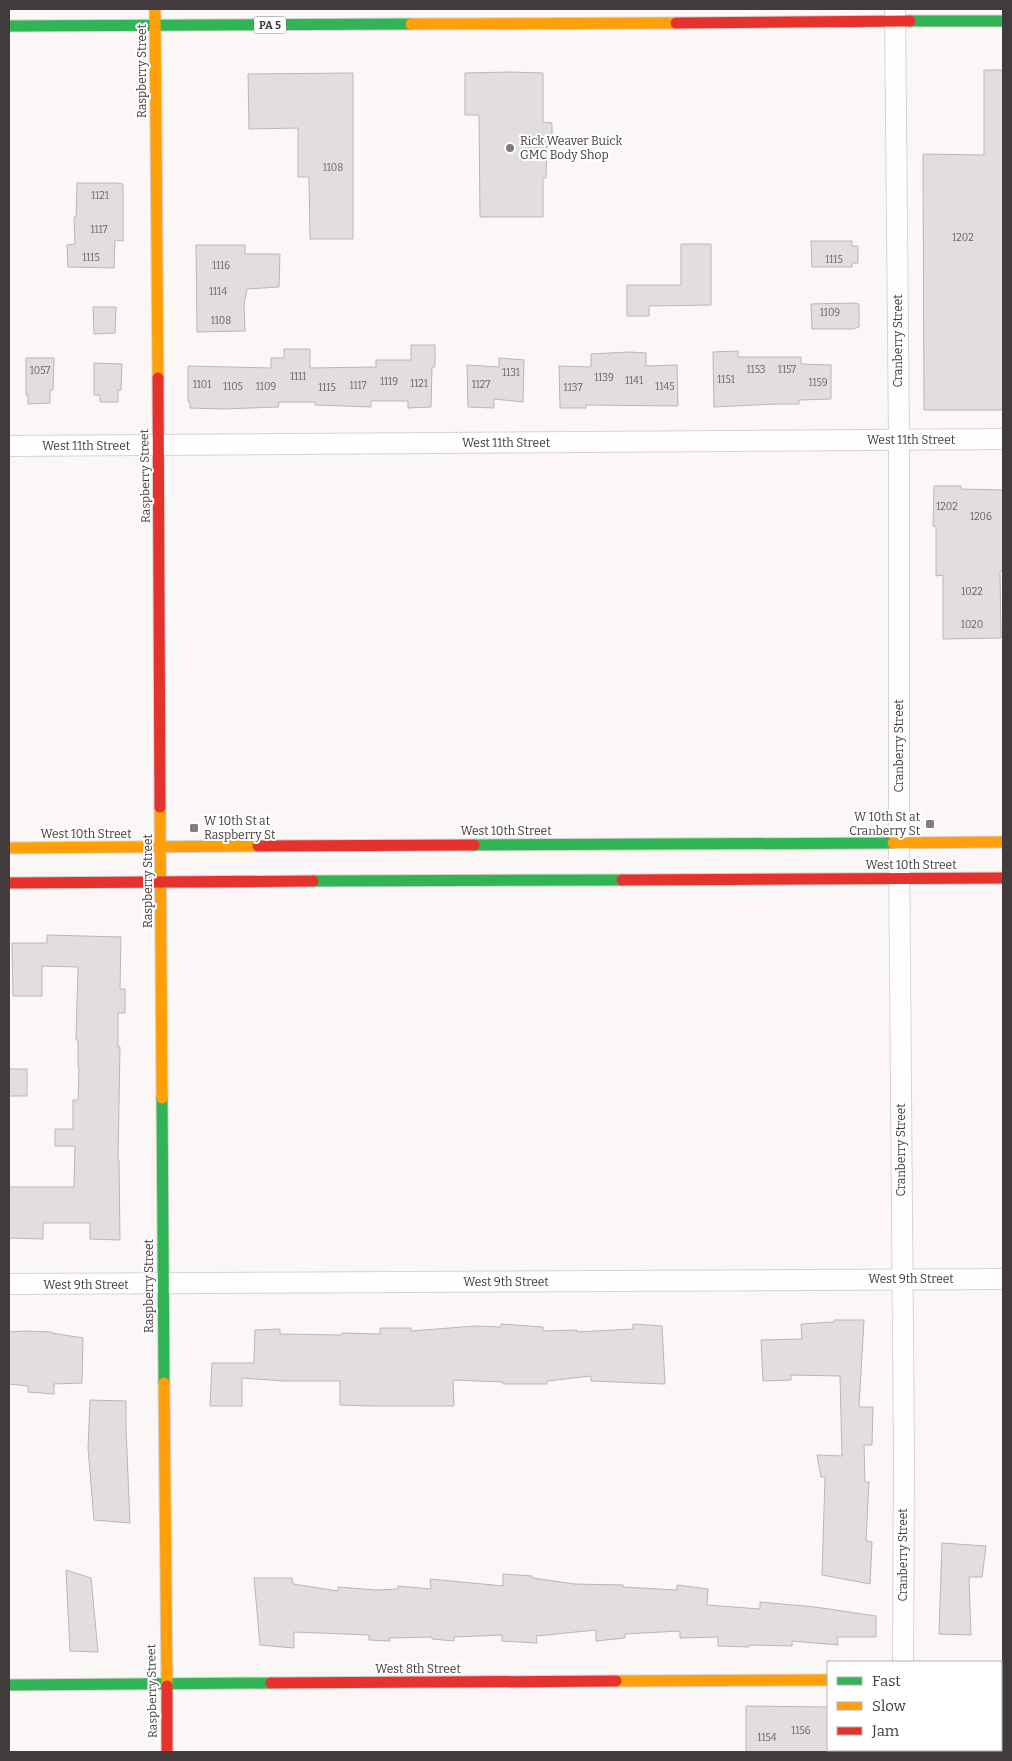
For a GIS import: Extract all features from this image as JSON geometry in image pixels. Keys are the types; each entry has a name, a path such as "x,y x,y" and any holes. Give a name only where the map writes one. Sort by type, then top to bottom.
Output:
{"street":[{"name":"Raspberry Street","path":"155,9 167,1752"},
{"name":"PA 5","path":"9,26 895,15 1003,21"},
{"name":"Cranberry Street","path":"895,15 904,1458 903,1661"},
{"name":"West 11th Street","path":"9,446 1003,439"},
{"name":"West 10th Street","path":"9,848 529,849 1003,842"},
{"name":"West 10th Street","path":"9,882 529,876 1003,878"},
{"name":"West 9th Street","path":"9,1284 163,1285 1003,1279"},
{"name":"West 8th Street","path":"9,1685 827,1680"}],"building":[{"path":"984,70 1003,70 1003,410 924,410 923,154 984,155"},
{"path":"353,73 353,239 310,239 309,177 298,177 298,128 249,129 248,74"},
{"path":"465,73 543,73 543,122 552,123 552,146 547,146 546,178 543,178 543,217 480,217 479,115 465,115"},
{"path":"77,183 123,184 123,241 115,240 114,268 68,267 67,245 75,244 74,217 76,217"},
{"path":"811,241 852,241 852,246 858,246 858,263 852,263 852,267 812,267"},
{"path":"681,244 711,244 711,305 649,306 649,316 627,316 627,285 681,285"},
{"path":"196,245 245,245 245,254 280,254 279,287 247,289 244,304 245,331 197,332"},
{"path":"811,304 859,304 859,327 853,329 812,329"},
{"path":"93,307 116,307 115,333 94,334"},
{"path":"411,345 435,345 435,367 432,367 431,407 408,408 408,401 371,401 371,407 315,405 315,402 279,402 278,407 223,409 190,408 190,402 188,402 188,366 271,368 271,358 284,358 284,349 310,349 310,368 376,367 376,360 411,360"},
{"path":"738,351 738,357 801,357 801,364 831,365 831,399 799,400 799,404 714,407 713,352"},
{"path":"646,353 646,366 677,365 678,406 586,405 586,408 560,408 559,366 591,367 591,354"},
{"path":"26,358 54,358 53,390 50,390 50,403 28,404 28,395 26,395"},
{"path":"499,358 524,360 523,402 494,399 494,408 468,407 467,365 499,367"},
{"path":"94,363 122,364 121,390 118,390 118,402 100,402 100,395 94,395"},
{"path":"934,486 961,486 961,489 1003,490 1003,571 1000,571 1001,638 943,639 943,575 936,576 936,527 933,526"},
{"path":"47,935 121,937 120,989 125,989 125,1013 118,1013 118,1047 120,1047 118,1160 120,1240 90,1239 90,1223 43,1223 43,1239 9,1238 9,1187 74,1187 75,1146 55,1146 55,1129 73,1129 73,1100 78,1100 79,1067 78,1040 76,1040 78,967 42,966 42,996 13,996 12,943 47,943"},
{"path":"9,1069 27,1069 27,1096 9,1096"},
{"path":"834,1320 864,1320 859,1407 873,1407 872,1445 864,1445 865,1482 869,1482 866,1541 872,1542 870,1584 822,1575 825,1477 821,1477 817,1455 842,1456 840,1376 791,1375 791,1380 763,1381 761,1340 802,1339 801,1324 834,1322"},
{"path":"501,1324 543,1327 543,1331 577,1330 577,1332 633,1329 633,1324 662,1326 665,1384 591,1381 591,1376 547,1381 547,1384 503,1384 503,1382 453,1380 454,1406 370,1406 340,1405 340,1381 283,1381 242,1378 242,1406 210,1406 212,1363 254,1363 255,1330 280,1329 280,1334 341,1335 342,1333 380,1334 380,1328 411,1328 411,1331 475,1326 501,1327"},
{"path":"9,1332 52,1332 83,1338 82,1383 54,1384 54,1394 28,1392 28,1386 9,1384"},
{"path":"90,1400 126,1401 130,1523 94,1520 88,1448"},
{"path":"942,1543 986,1546 982,1577 969,1577 971,1635 939,1634"},
{"path":"66,1570 91,1578 98,1652 70,1651"},
{"path":"503,1574 532,1576 532,1578 575,1584 623,1585 623,1587 677,1590 677,1585 708,1589 707,1605 760,1609 760,1602 815,1607 876,1616 876,1637 837,1637 838,1645 792,1641 792,1646 749,1645 749,1647 718,1646 718,1637 680,1638 680,1631 625,1634 625,1638 596,1641 596,1630 536,1636 537,1643 502,1641 502,1635 454,1637 454,1641 432,1639 432,1637 389,1638 390,1641 369,1640 369,1635 294,1632 294,1648 260,1645 254,1578 292,1578 293,1584 338,1591 338,1587 376,1590 398,1589 398,1586 431,1589 430,1579 503,1586"},
{"path":"746,1706 827,1707 828,1752 746,1752"}],"traffic: fast":[{"path":"910,21 1003,21"},
{"path":"9,26 411,24"},
{"path":"474,845 893,843"},
{"path":"313,881 622,880"},
{"path":"162,1098 164,1383"},
{"path":"9,1685 271,1683"}],"traffic: slow":[{"path":"155,9 158,378"},
{"path":"411,24 676,23"},
{"path":"160,807 162,1098"},
{"path":"893,843 1003,842"},
{"path":"9,848 258,846"},
{"path":"164,1383 167,1686"},
{"path":"616,1681 827,1680"}],"traffic: jam":[{"path":"676,23 910,21"},
{"path":"158,378 160,807"},
{"path":"258,846 474,845"},
{"path":"622,880 1003,878"},
{"path":"9,883 313,881"},
{"path":"271,1683 616,1681"},
{"path":"167,1686 167,1752"}],"place":[{"name":"Rick Weaver Buick GMC Body Shop","path":"510,148"},
{"name":"W 10th St at Cranberry St","path":"930,824"},
{"name":"W 10th St at Raspberry St","path":"194,828"}]}
